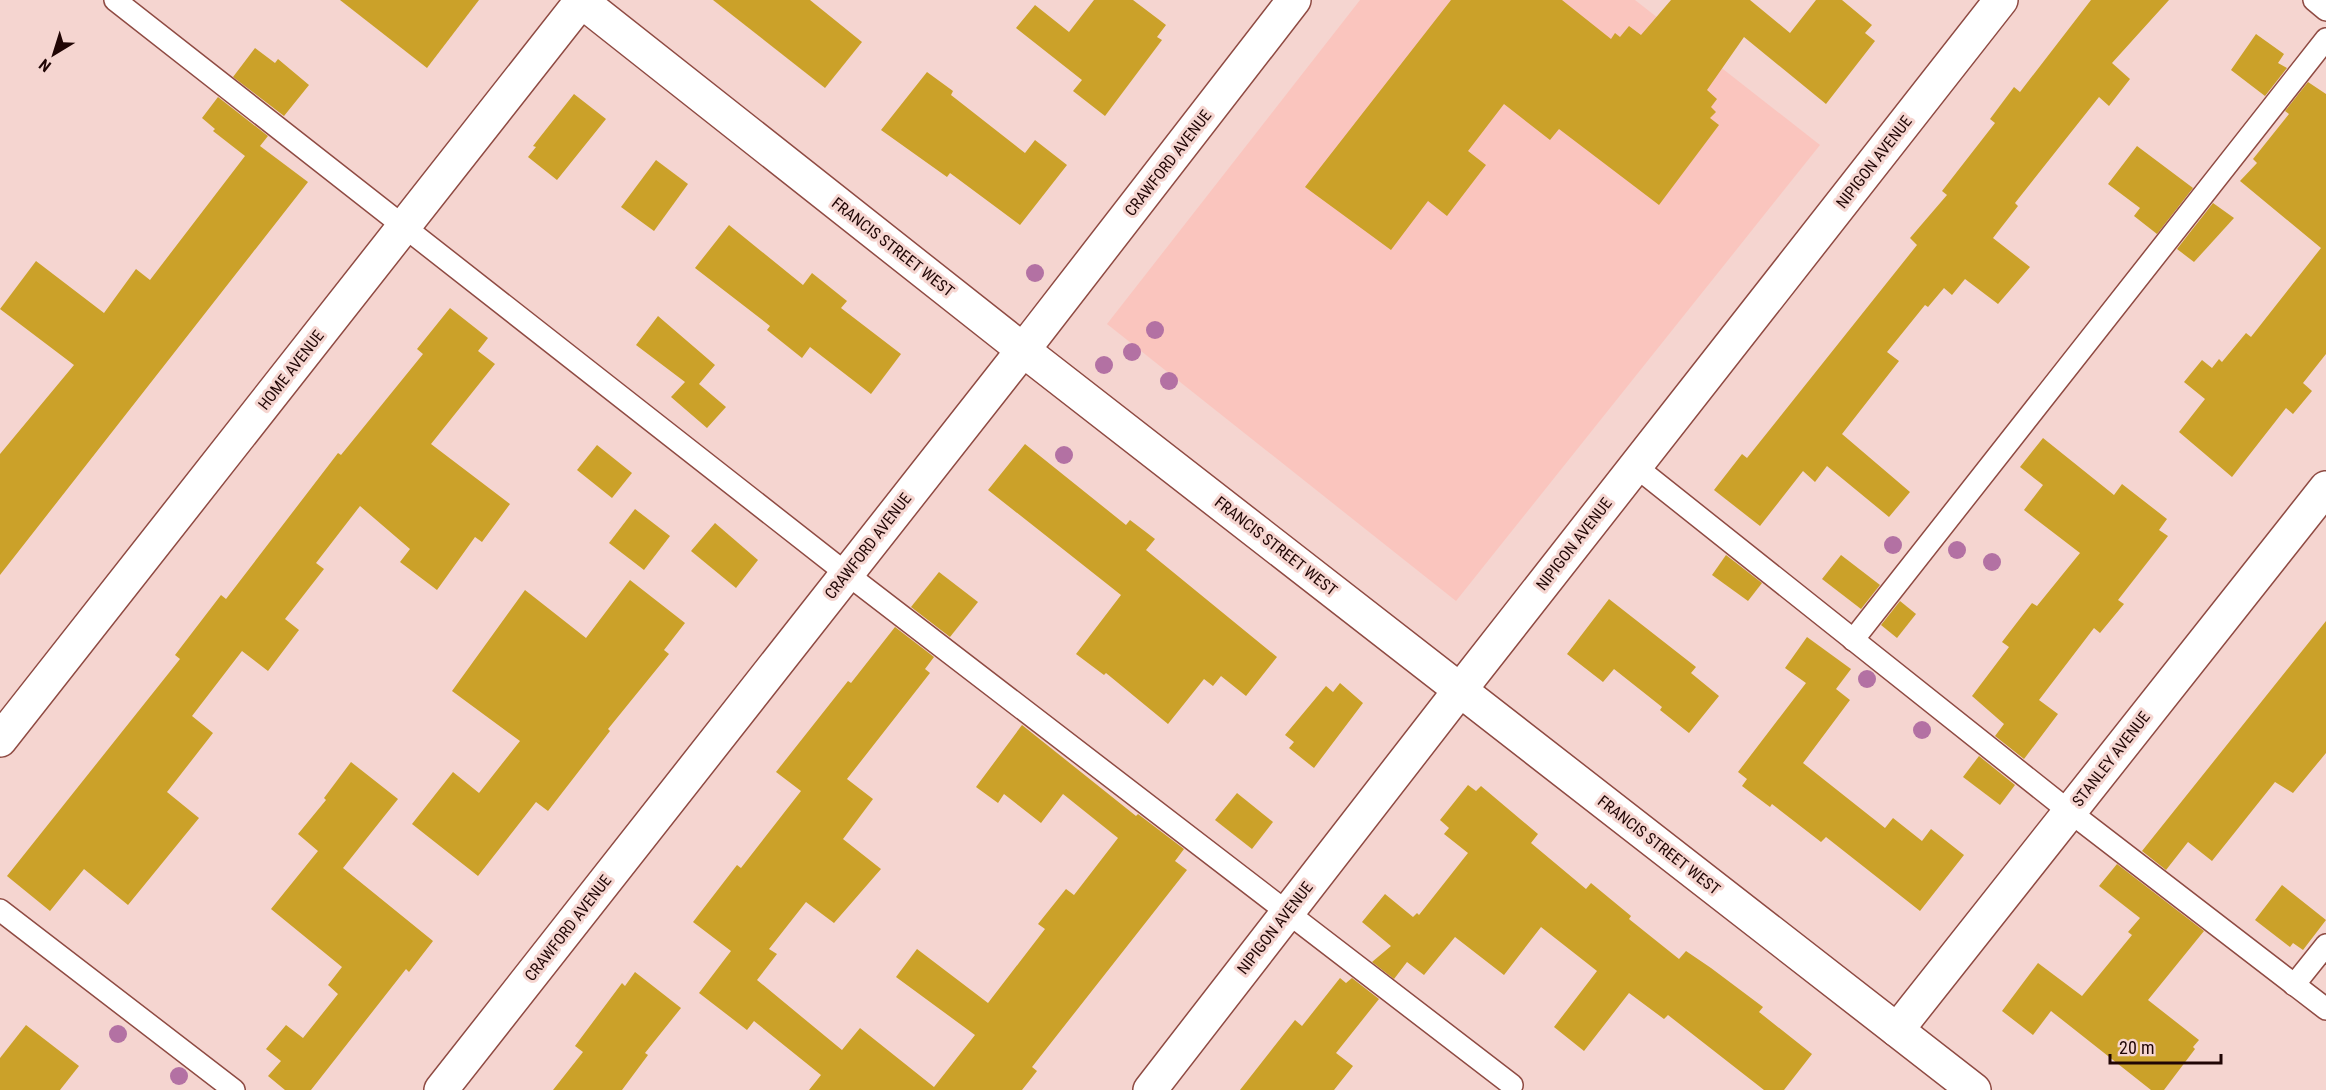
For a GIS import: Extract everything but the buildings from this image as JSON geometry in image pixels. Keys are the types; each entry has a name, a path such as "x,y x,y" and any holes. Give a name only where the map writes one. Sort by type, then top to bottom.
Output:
{"street":[{"name":"HOME AVENUE","path":"0,740 581,0"},
{"name":"FRANCIS STREET WEST","path":"581,0 1023,350 1974,1090"},
{"name":"CRAWFORD AVENUE","path":"441,1090 1023,350 1294,0"},
{"name":"NIPIGON AVENUE","path":"1150,1090 1460,690 2001,0"},
{"name":"STANLEY AVENUE","path":"1897,1030 2326,488"}],"lane":[{"path":"114,0 847,574 1512,1085"},
{"path":"2314,0 2326,10"},
{"path":"1853,640 2326,39"},
{"path":"1635,466 2070,812 2326,1010"},
{"path":"0,910 234,1090"},
{"path":"2294,985 2326,945"}],"shaded area":[{"path":"1360,0 1635,0 1820,145 1456,601 1107,324"}]}
